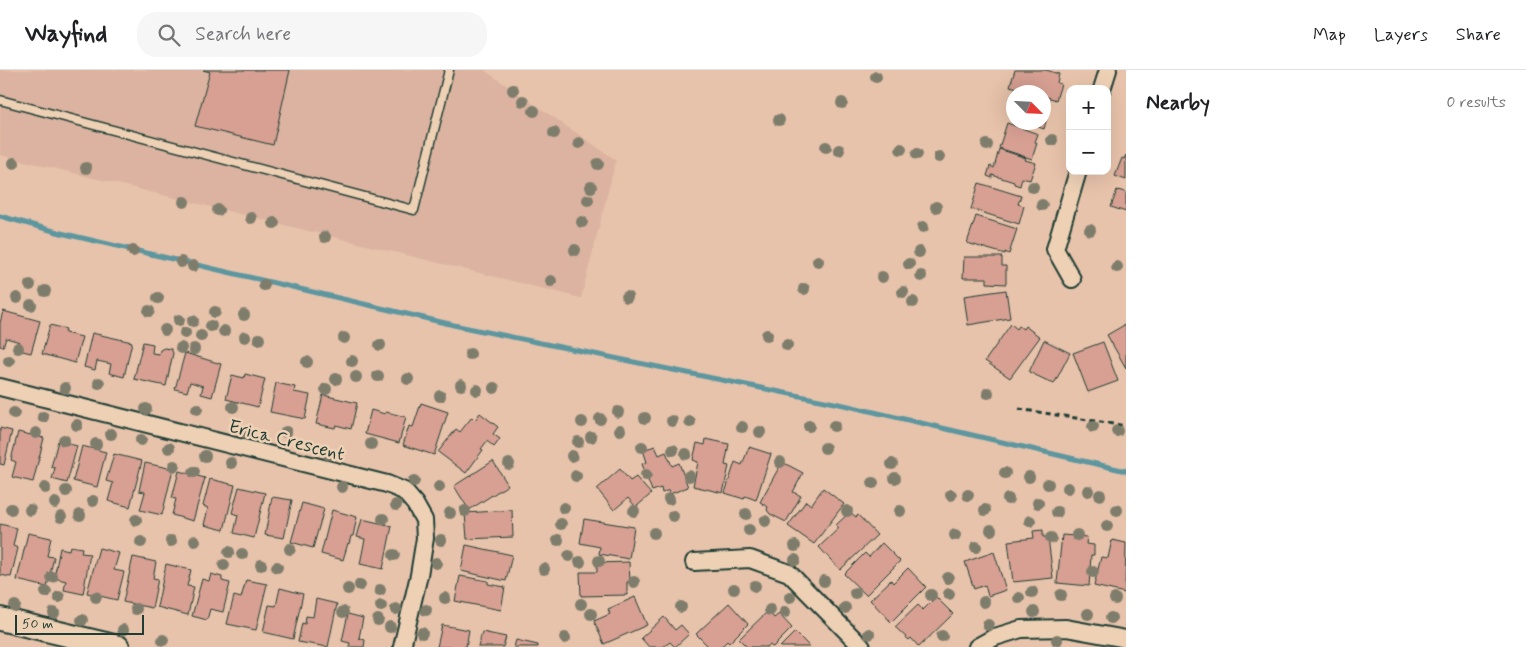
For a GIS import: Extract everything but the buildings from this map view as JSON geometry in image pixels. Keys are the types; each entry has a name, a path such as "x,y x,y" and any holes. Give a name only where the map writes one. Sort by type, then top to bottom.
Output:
{"street":[{"path":"1103,85 1108,70"},
{"path":"1072,279 1056,249 1077,175"},
{"name":"Erica Crescent","path":"0,387 387,484 404,492 416,504 424,520 425,538 419,575 402,647"},
{"path":"694,562 750,559 789,573 862,647"},
{"path":"0,618 118,647"},
{"path":"977,647 995,637 1021,628 1066,628 1126,639"}],"lane":[{"path":"0,100 414,210 449,70"}],"path":[{"path":"1019,409 1126,426"}],"shaded area":[{"path":"0,70 484,70 616,160 581,298 0,155"}],"waterway":[{"path":"0,216 61,233 458,326 844,405 1126,471"}]}
